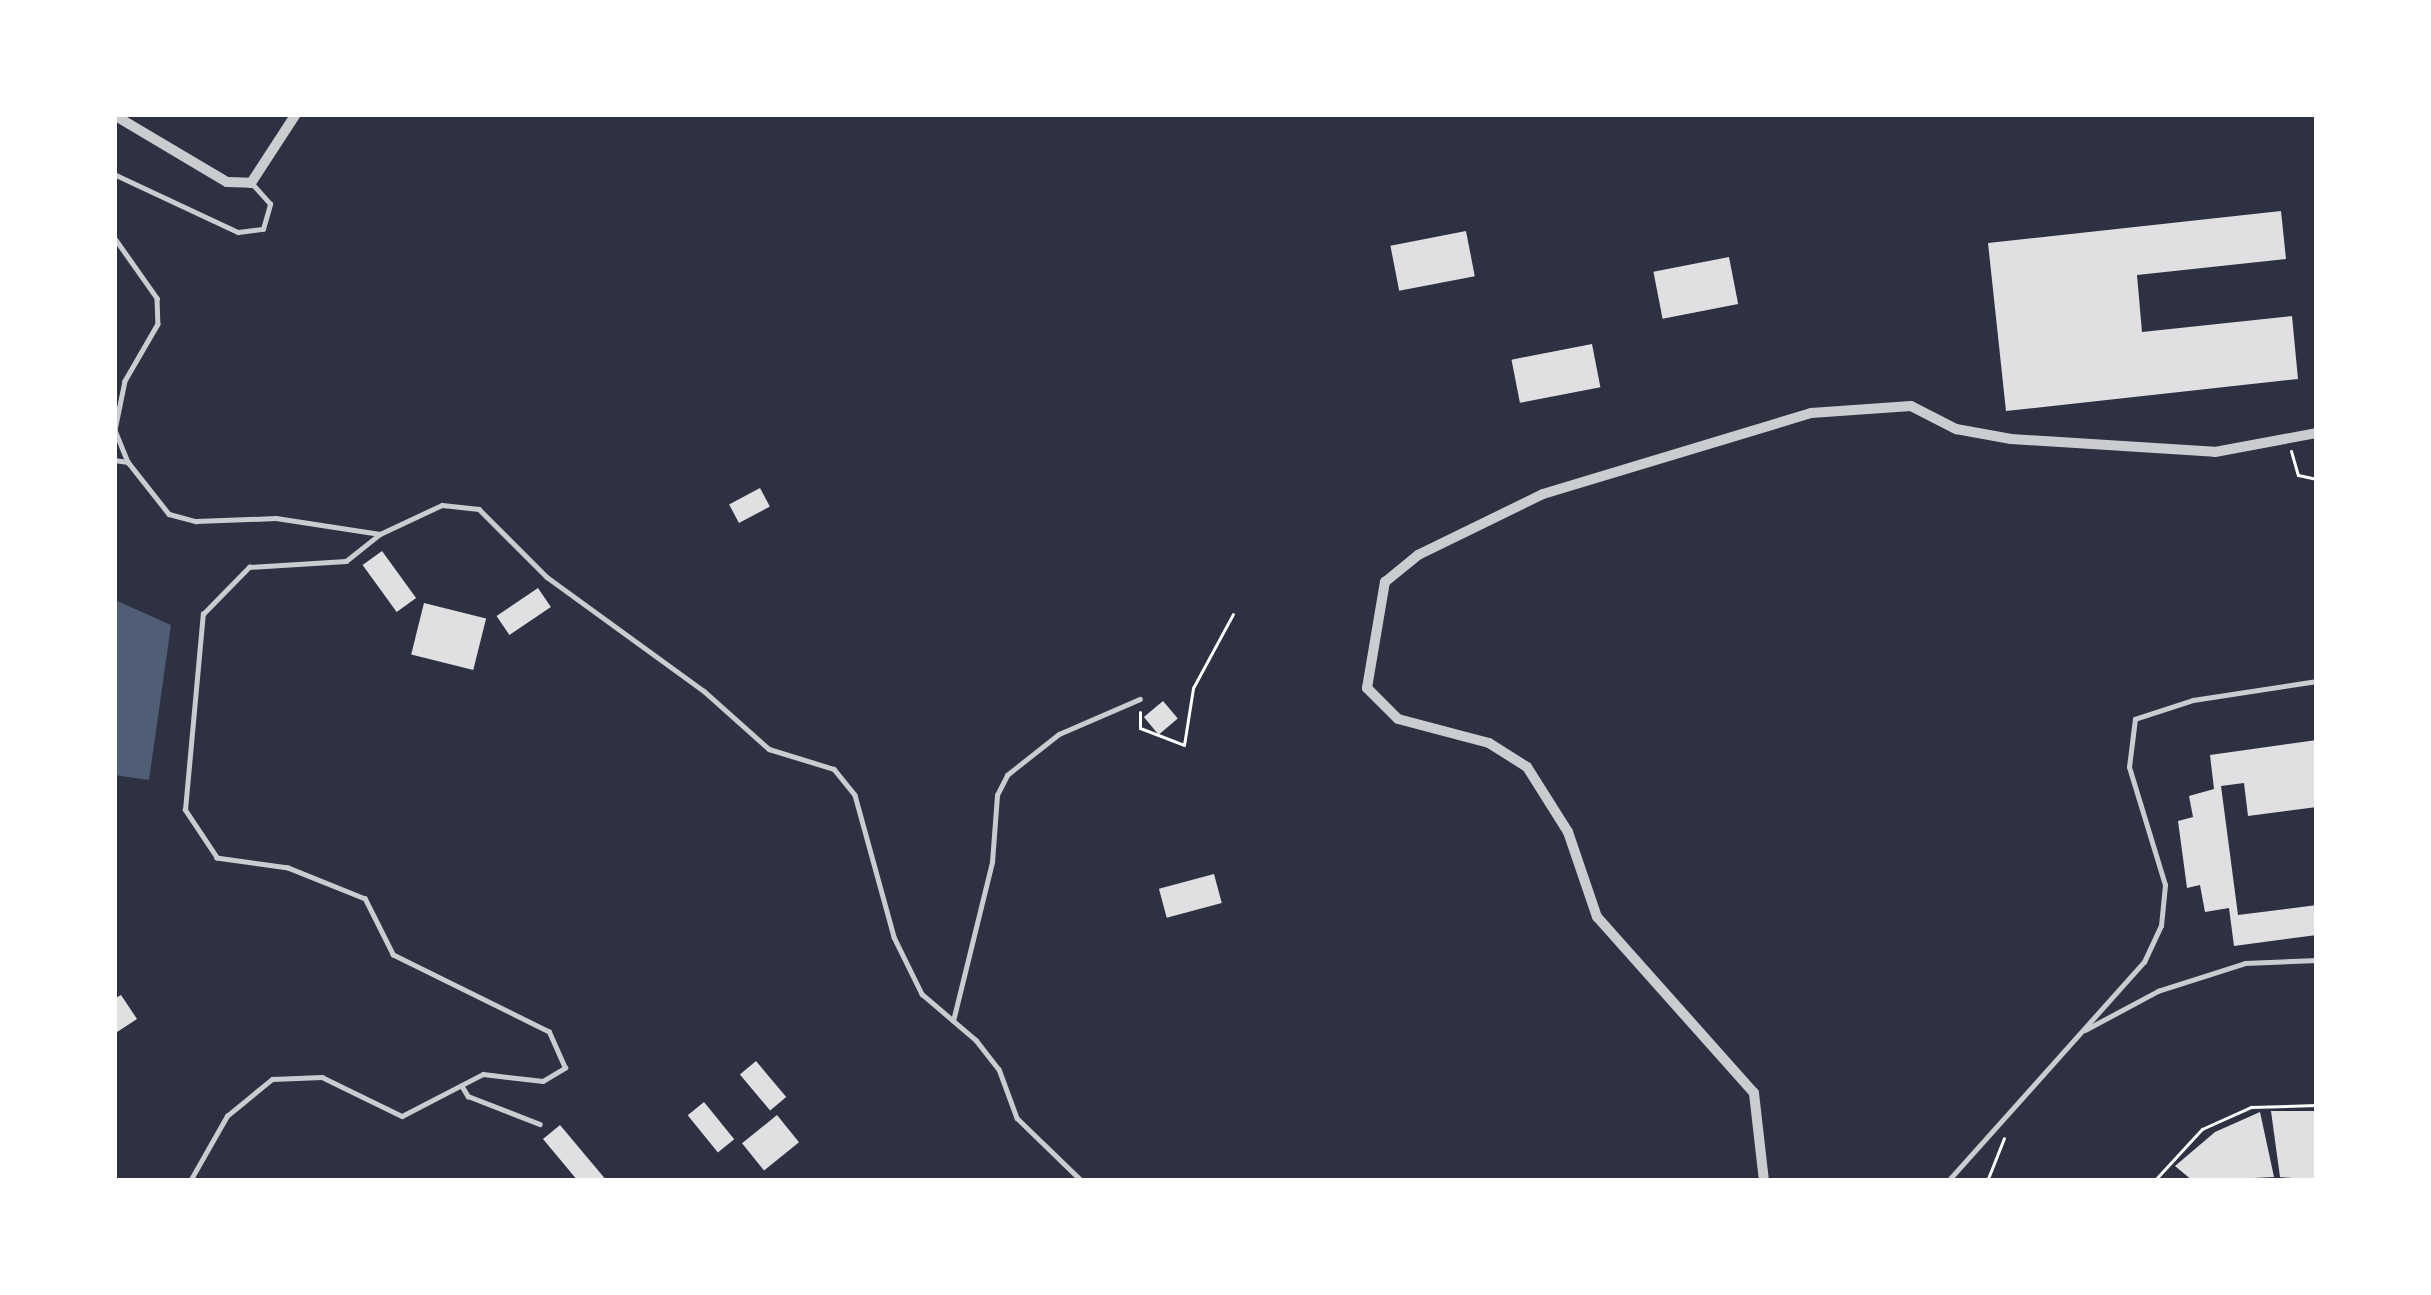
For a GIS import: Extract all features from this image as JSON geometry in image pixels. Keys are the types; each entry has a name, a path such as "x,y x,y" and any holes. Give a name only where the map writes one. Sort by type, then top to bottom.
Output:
{"street":[{"path":"114,115 226,182 251,183 296,114"},
{"path":"1764,1181 1754,1093 1597,917 1568,832 1527,767 1489,743 1398,718 1366,688 1384,582 1418,555 1543,494 1811,413 1911,406 1956,429 2011,439 2215,452 2317,433"}],"lane":[{"path":"114,174 238,232 263,230 270,204 251,183"},
{"path":"114,237 157,298 158,324 117,410 128,462 169,514 196,521 277,518 380,534"},
{"path":"114,460 128,462"},
{"path":"190,1181 227,1115 272,1079 322,1077 402,1116 494,1072 555,1079 565,1068 563,1052 549,1032 393,955 365,899 288,868 217,858 185,810 203,614 249,567 346,561 380,534 442,505 478,509 547,577 704,691 769,749 834,769 855,795 894,937 922,994 999,1069 1017,1118 1082,1181"},
{"path":"1948,1181 2021,1105 2144,962 2161,926 2165,885 2129,767 2135,718 2193,700 2317,681"},
{"path":"953,1021 992,862 997,795 1007,775 1059,734 1140,699"},
{"path":"2078,1034 2158,991 2245,963 2317,960"},
{"path":"462,1086 468,1096 540,1124"}],"path":[{"path":"2288,438 2298,475 2317,479"},
{"path":"1140,699 1140,728 1184,745 1193,688 1233,614"},
{"path":"1988,1181 2021,1105"},
{"path":"2155,1181 2202,1129 2251,1106 2317,1105"}],"water":[{"path":"115,600 171,625 149,780 114,775"}],"building":[{"path":"2281,211 2286,259 2137,275 2142,332 2292,316 2298,379 2006,411 1988,243"},
{"path":"1466,231 1475,276 1399,291 1390,246"},
{"path":"1729,257 1738,304 1663,319 1653,272"},
{"path":"1592,344 1600,387 1520,403 1512,360"},
{"path":"760,488 770,507 739,523 729,504"},
{"path":"382,551 416,598 397,612 363,565"},
{"path":"538,588 551,607 509,635 497,616"},
{"path":"424,603 486,618 473,670 411,654"},
{"path":"1163,701 1178,719 1159,735 1144,717"},
{"path":"2317,740 2317,807 2248,816 2244,783 2221,786 2238,915 2317,905 2317,935 2234,946 2229,908 2205,912 2200,885 2187,888 2178,821 2193,817 2189,796 2214,789 2210,755"},
{"path":"1214,874 1222,903 1167,918 1159,889"},
{"path":"121,995 137,1019 114,1034 114,999"},
{"path":"756,1061 786,1097 770,1111 740,1074"},
{"path":"704,1102 734,1139 718,1153 688,1115"},
{"path":"2271,1111 2317,1111 2317,1180 2280,1177"},
{"path":"2260,1112 2274,1177 2193,1181 2175,1166 2215,1132"},
{"path":"777,1115 799,1142 764,1171 742,1143"},
{"path":"560,1125 607,1181 578,1181 543,1139"}]}
